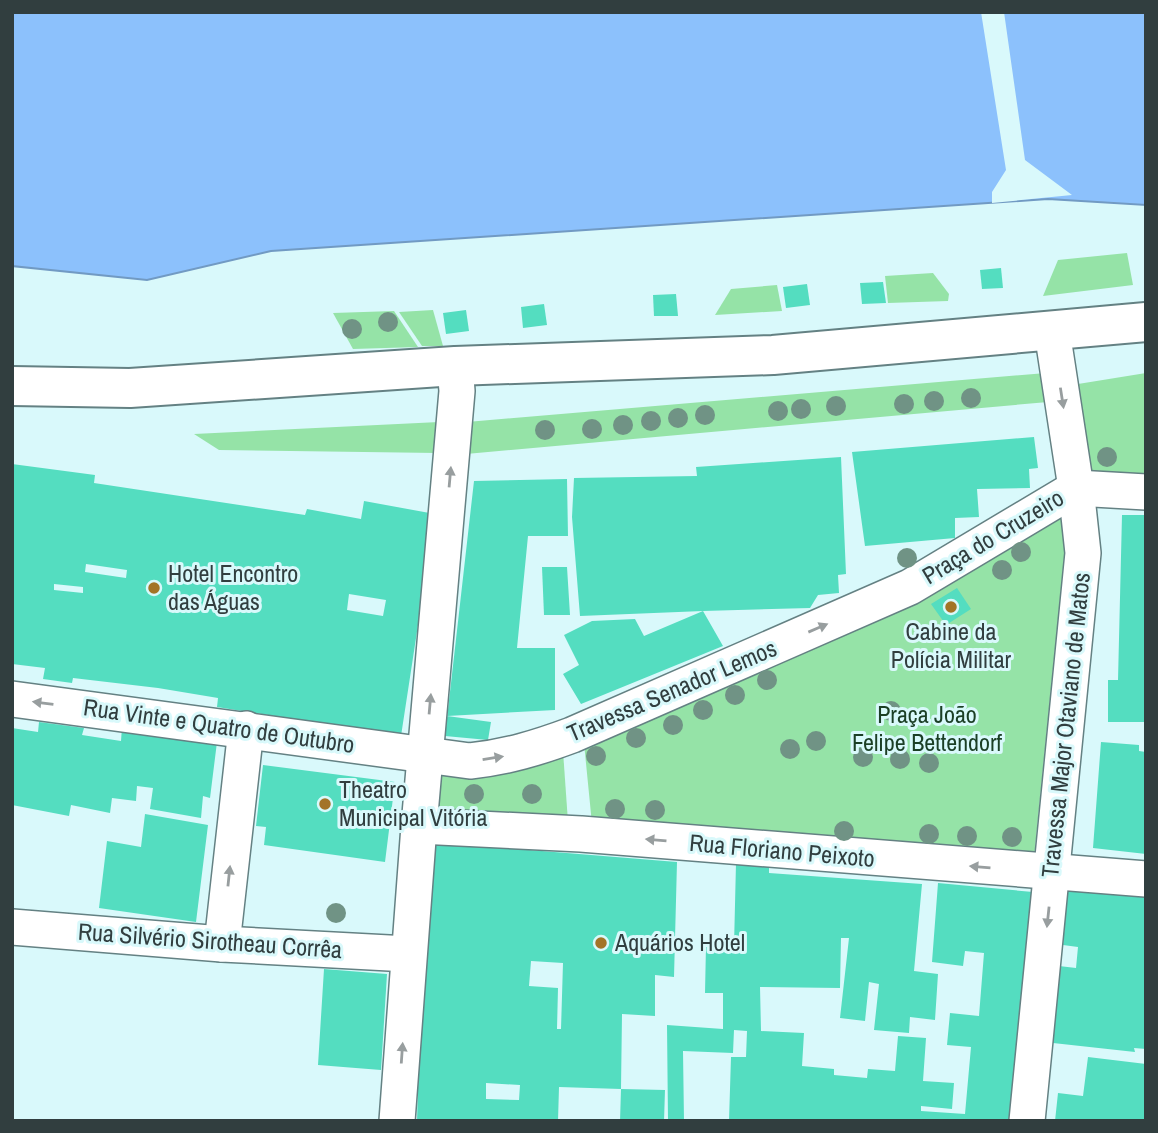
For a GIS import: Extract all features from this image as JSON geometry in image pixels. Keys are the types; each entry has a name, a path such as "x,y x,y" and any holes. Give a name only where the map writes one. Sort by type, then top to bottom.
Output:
{"street":[{"path":"12,386 130,388 456,366 773,355 1146,323"},
{"name":"Travessa Major Otaviano de Matos","path":"1027,1121 1083,553 1052,331"},
{"path":"397,1121 408,954 457,391 456,366"},
{"path":"1076,488 1146,492"},
{"name":"Praça do Cruzeiro","path":"910,587 1076,488"},
{"name":"Travessa Senador Lemos","path":"426,755 470,761 526,752 572,735 910,587"},
{"name":"Rua Vinte e Quatro de Outubro","path":"12,699 426,755"},
{"path":"222,944 246,729"},
{"name":"Rua Floriano Peixoto","path":"419,826 580,834 1146,879"},
{"name":"Rua Silvério Sirotheau Corrêa","path":"12,927 222,944 408,954"}],"green space":[{"path":"1127,253 1133,285 1043,296 1058,260"},
{"path":"933,273 949,294 948,301 888,303 885,276"},
{"path":"777,285 782,311 715,315 731,289"},
{"path":"433,310 443,346 422,346 399,312"},
{"path":"394,311 418,347 353,349 333,313"},
{"path":"1046,373 1048,402 466,454 467,422"},
{"path":"1146,373 1146,473 1090,474 1078,384"},
{"path":"439,422 437,453 219,450 194,434"},
{"name":"Praça João Felipe Bettendorf","path":"1062,510 1065,549 1034,858 592,824 584,743 700,698 917,600"},
{"path":"563,751 568,822 435,815 439,771"}],"water":[{"path":"12,12 1146,12 1146,205 1048,199 271,251 147,280 12,266"}],"pier":[{"path":"981,12 1004,12 1025,160 1072,195 992,203 992,192 1006,170"}],"building":[{"path":"1001,268 1003,288 982,289 980,270"},
{"path":"883,282 886,303 862,304 860,283"},
{"path":"807,284 810,305 786,308 783,287"},
{"path":"676,294 678,316 654,316 653,295"},
{"path":"544,304 547,325 523,328 521,307"},
{"path":"466,310 469,331 446,334 443,313"},
{"path":"1034,437 1038,468 1029,469 1030,488 977,489 979,517 955,518 955,538 865,546 852,452"},
{"path":"841,457 846,574 838,575 839,593 818,595 810,608 580,616 572,517 574,478 697,476 696,467"},
{"path":"12,464 95,475 94,483 305,515 307,509 361,519 364,501 435,514 401,736 217,707 218,698 158,688 73,678 72,683 43,679 45,668 12,664","holes":["86,564 127,570 126,578 85,572","54,584 83,587 83,593 54,590","349,594 386,600 383,616 347,610"]},
{"path":"567,479 568,536 528,536 517,648 555,648 555,710 447,716 474,481"},
{"path":"1122,515 1146,515 1146,722 1108,722 1108,680 1118,680"},
{"path":"542,567 567,567 570,615 544,615"},
{"name":"Cabine da Polícia Militar","path":"957,588 971,609 946,625 931,604"},
{"path":"703,611 723,646 581,704 563,674 579,665 564,635 592,621 635,619 644,636"},
{"path":"447,716 491,722 488,740 445,736"},
{"path":"39,722 84,728 82,735 121,741 122,727 217,742 210,798 203,796 201,818 150,809 153,788 137,786 136,801 112,798 110,813 71,805 69,816 12,805 12,728 38,732"},
{"path":"1101,742 1139,745 1139,751 1146,752 1146,854 1093,848"},
{"name":"Theatro Municipal Vitória","path":"263,765 395,782 385,862 264,845 266,827 256,826"},
{"path":"145,814 208,825 196,922 99,908 107,841 141,847"},
{"path":"430,842 677,862 674,977 655,975 655,1016 622,1014 621,1089 559,1087 558,1121 417,1121","holes":["531,961 563,963 561,1029 557,1029 558,988 529,986","486,1083 520,1085 519,1100 486,1099"]},
{"path":"736,863 769,865 769,873 922,884 914,971 938,974 935,1020 910,1017 909,1033 874,1030 879,984 869,982 865,1021 840,1018 849,938 841,938 840,988 760,987 761,1031 804,1033 802,1066 834,1069 834,1075 867,1078 868,1069 895,1071 898,1036 926,1038 923,1081 954,1083 952,1109 921,1106 921,1111 965,1114 971,1047 947,1045 950,1013 979,1016 984,953 965,951 963,966 932,962 938,883 1033,892 1010,1121 729,1121 731,1057 746,1057 747,1031 734,1030 733,1053 683,1051 684,1121 668,1121 667,1025 723,1029 723,993 705,993 706,945 734,946"},
{"path":"1068,884 1146,891 1146,1049 1134,1048 1135,1052 1053,1043 1059,966 1076,968 1078,947 1063,945"},
{"path":"324,969 387,974 381,1070 318,1065"},
{"path":"1088,1057 1146,1064 1146,1121 1055,1121 1058,1093 1083,1096"},
{"path":"621,1089 665,1090 664,1121 620,1121"}],"place":[{"name":"Hotel Encontro das Águas","path":"154,588"},
{"name":"Cabine da Polícia Militar","path":"951,607"},
{"name":"Theatro Municipal Vitória","path":"325,804"},
{"name":"Aquários Hotel","path":"601,943"}]}
